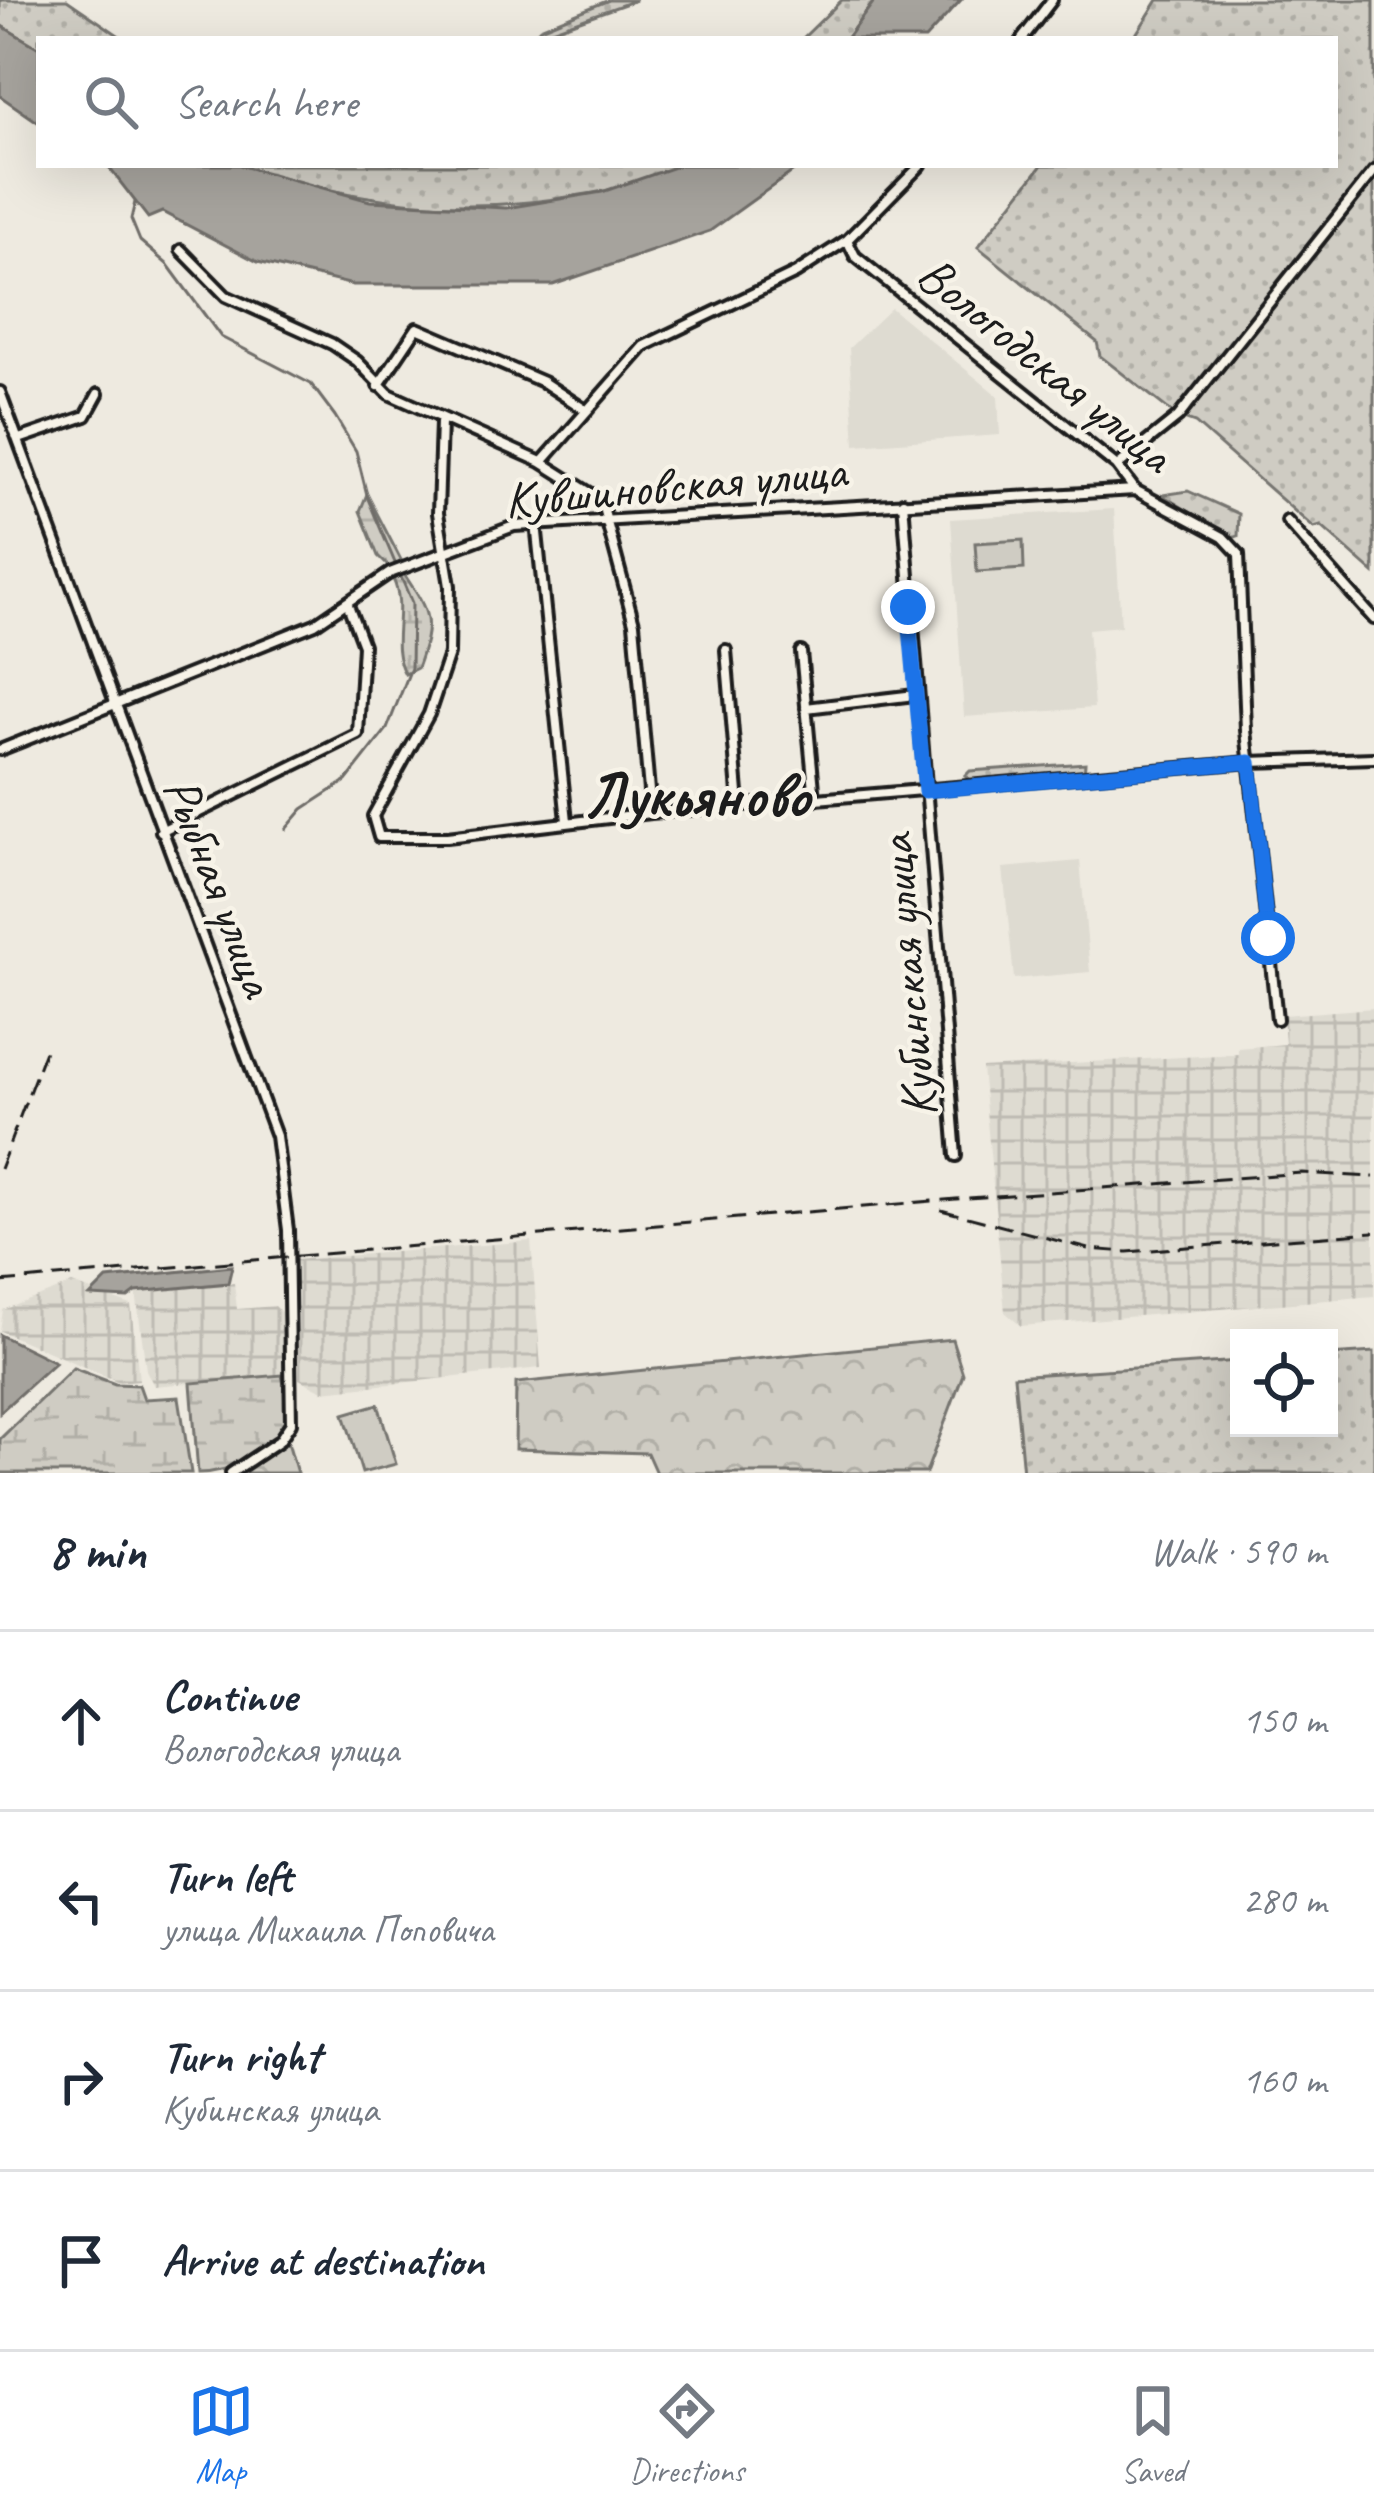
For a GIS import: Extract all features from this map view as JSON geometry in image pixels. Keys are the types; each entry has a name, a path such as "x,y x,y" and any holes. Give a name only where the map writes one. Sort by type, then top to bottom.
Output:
{"street":[{"path":"1024,36 1052,0"},
{"path":"542,462 644,346 796,274 847,240 918,168"},
{"path":"1117,466 1178,417 1374,171"},
{"name":"Вологодская улица","path":"847,240 855,256 1117,466 1135,490 1223,537 1239,554 1250,762 1277,1019"},
{"path":"181,250 215,286 241,303 332,344 358,361 378,386 441,422 542,462 597,496 634,622 652,813"},
{"path":"378,386 417,328 543,382 587,411"},
{"name":"Рыбная улица","path":"0,392 161,831 266,1100 278,1145 288,1231 291,1423 279,1441 231,1473"},
{"path":"19,440 86,416 98,394"},
{"path":"441,422 438,513 450,586 446,667 429,714 373,816 379,837 447,838 739,805 1250,762 1374,758"},
{"name":"Кувшиновская улица","path":"0,750 315,624 406,566 536,523 1135,490"},
{"name":"Кубинская улица","path":"903,502 915,695 956,1156"},
{"path":"1287,520 1374,619"},
{"path":"536,523 567,821"},
{"path":"161,831 358,734 363,645 348,605"},
{"path":"726,650 739,805"},
{"path":"801,652 814,800"},
{"path":"806,708 915,695"}],"shaded area":[{"path":"875,0 961,0 928,36 848,36"},
{"path":"0,25 36,46 36,121 0,96"},
{"path":"109,168 250,168 370,201 506,208 602,192 671,168 798,168 710,231 553,285 353,285 258,262 162,212 148,218"},
{"path":"891,308 998,396 1000,435 855,445 849,348"},
{"path":"1114,509 1121,626 1088,629 1094,708 964,717 951,519"},
{"path":"1080,861 1090,972 1014,979 1003,868"},
{"path":"1374,1008 1374,1296 1021,1326 1005,1312 982,1068 1238,1054 1238,1048 1285,1044 1283,1015"},
{"path":"531,1241 541,1368 323,1391 299,1379 295,1260"},
{"path":"232,1266 228,1283 136,1292 128,1298 90,1296 107,1279"},
{"path":"234,1283 237,1309 275,1306 282,1313 282,1375 154,1386 146,1370 136,1292"},
{"path":"72,1284 131,1305 139,1380 119,1382 0,1331 3,1310"},
{"path":"0,1335 55,1362 0,1412"}],"green space":[{"path":"0,0 67,0 120,36 36,36 36,46 0,25"},
{"path":"609,0 636,0 533,36 540,28"},
{"path":"842,0 875,0 848,36 805,36"},
{"path":"1158,0 1374,0 1374,573 1321,526 1314,528 1195,423 1178,417 1100,356 1097,342 978,247 1040,168 1338,168 1338,36 1135,36"},
{"path":"249,168 674,168 615,189 488,205 405,202"},
{"path":"1188,491 1239,514 1238,536 1232,538 1162,495"},
{"path":"367,494 402,562 389,567 378,556 360,511"},
{"path":"1023,540 1024,569 977,572 975,543"},
{"path":"404,574 427,619 417,668 405,674 398,651 399,603 393,579"},
{"path":"1085,763 1084,773 973,782 965,776 970,771"},
{"path":"952,1339 963,1374 926,1473 656,1473 647,1453 515,1449 516,1383"},
{"path":"1374,1352 1374,1473 1023,1473 1014,1376 1230,1362 1230,1437 1338,1437 1338,1354"},
{"path":"73,1368 115,1384 139,1385 144,1399 179,1397 191,1473 0,1473 0,1439"},
{"path":"282,1375 286,1417 280,1434 261,1452 236,1465 198,1473 191,1383"},
{"path":"378,1404 396,1464 362,1473 344,1414"},
{"path":"288,1442 297,1473 239,1473"}],"waterway":[{"path":"135,202 131,219 140,241 168,265 221,337 311,384 335,416 356,451 368,499 412,603 411,668 387,729 346,781 303,809 286,829"}],"railway":[{"path":"0,1169 46,1048"},
{"path":"0,1282 956,1199 1302,1173 1374,1177"},
{"path":"941,1210 1089,1249 1127,1252 1374,1232"}],"district":[{"name":"Лукьяново","path":"696,794"}],"route":[{"path":"908,607 925,791 1250,762 1268,938"}]}
